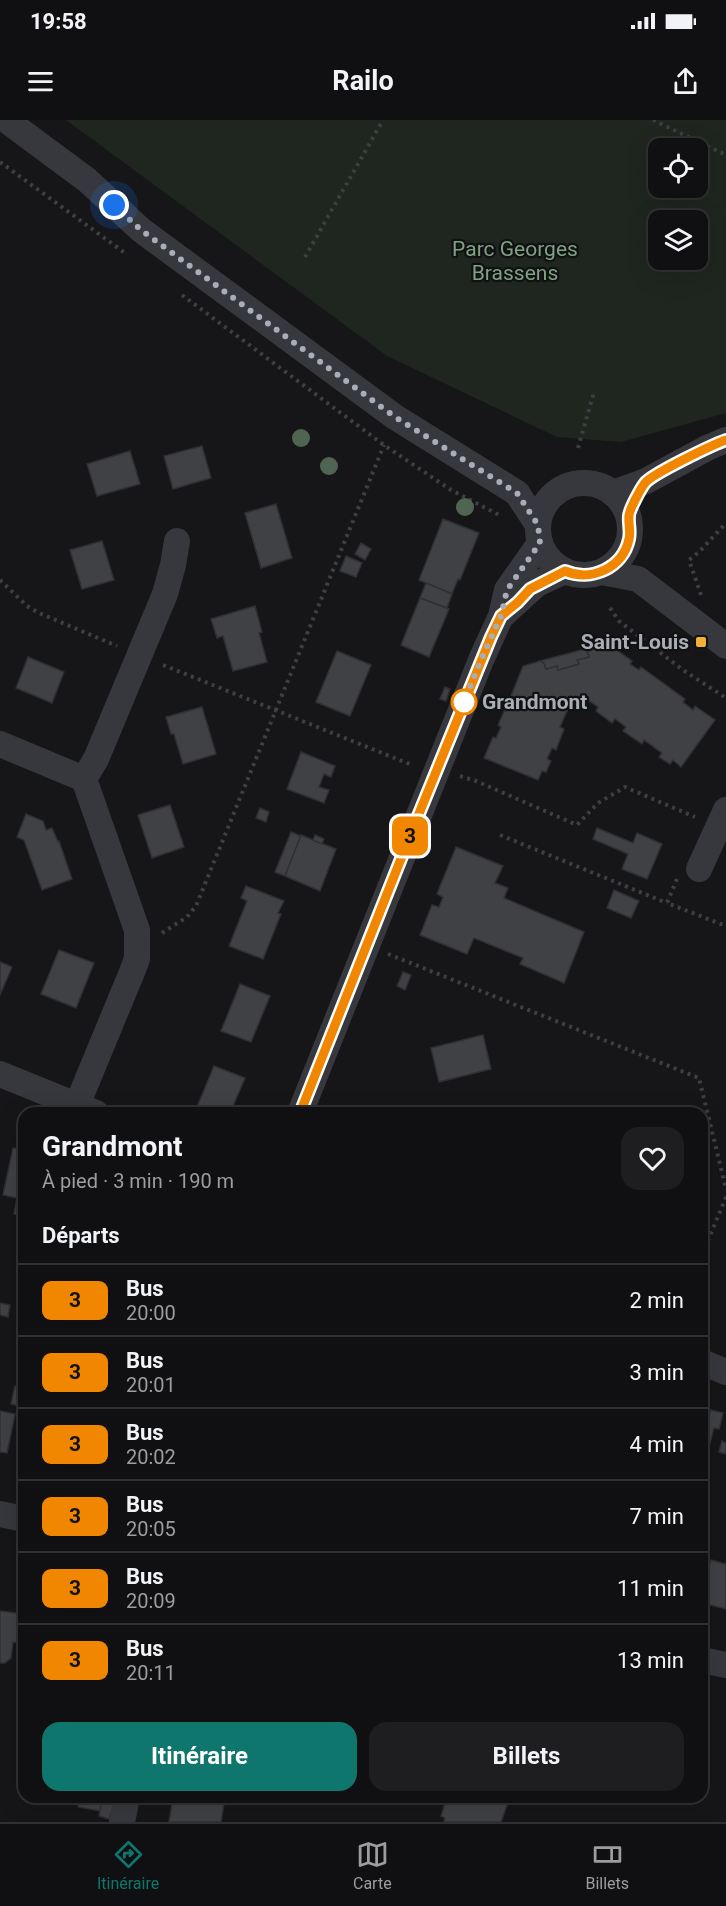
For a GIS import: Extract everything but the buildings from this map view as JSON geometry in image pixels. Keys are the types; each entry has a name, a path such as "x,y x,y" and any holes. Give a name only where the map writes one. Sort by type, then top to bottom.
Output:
{"street":[{"path":"6,120 87,180 141,230 395,417 517,493 539,534 548,558 556,566 576,575 602,572 611,567 628,545 630,530 628,516 624,506 613,493 597,485 585,483 567,486 557,492 542,509 539,534 507,590 501,616 481,660 302,1107"},
{"path":"613,493 646,481 726,440"},
{"path":"628,516 646,481"},
{"path":"517,493 557,492"},
{"path":"84,779 96,759 165,594 177,541"},
{"path":"628,545 638,579"},
{"path":"501,616 537,584 565,571"},
{"path":"602,572 638,579 726,646"},
{"path":"0,744 84,779 137,930 137,958 88,1107"},
{"path":"699,869 722,818"},
{"path":"0,1074 82,1107"},
{"path":"708,1364 726,1372"},
{"path":"0,1514 18,1518"},
{"path":"708,1661 726,1665"},
{"path":"122,1822 126,1803"}],"path":[{"path":"305,257 383,120"},
{"path":"654,120 726,155"},
{"path":"578,448 594,392"},
{"path":"138,944 147,943 187,918 196,906 395,417"},
{"path":"707,603 701,596 689,560 726,523"},
{"path":"0,580 27,606 39,613 416,766"},
{"path":"610,608 619,621 683,670 726,698"},
{"path":"453,774 476,781 577,825 598,803 626,787 722,818"},
{"path":"500,835 667,903"},
{"path":"383,951 699,1078 706,1107"},
{"path":"708,1115 726,1189"},
{"path":"708,1240 726,1197"}],"green space":[{"name":"Parc Georges Brassens","path":"66,120 726,120 726,413 621,442 557,437 387,356"}],"bus line":[{"name":"3","path":"302,1107 481,660 501,616 537,584 565,571 576,575 586,575 602,572 611,567 626,549 630,530 628,516 646,481 726,440"}],"place":[{"name":"Saint-Louis","path":"701,642"},
{"name":"Grandmont","path":"464,702"}],"route":[{"path":"114,205 141,230 395,417 517,493 538,525 540,543 507,590 501,616 464,702"}]}
